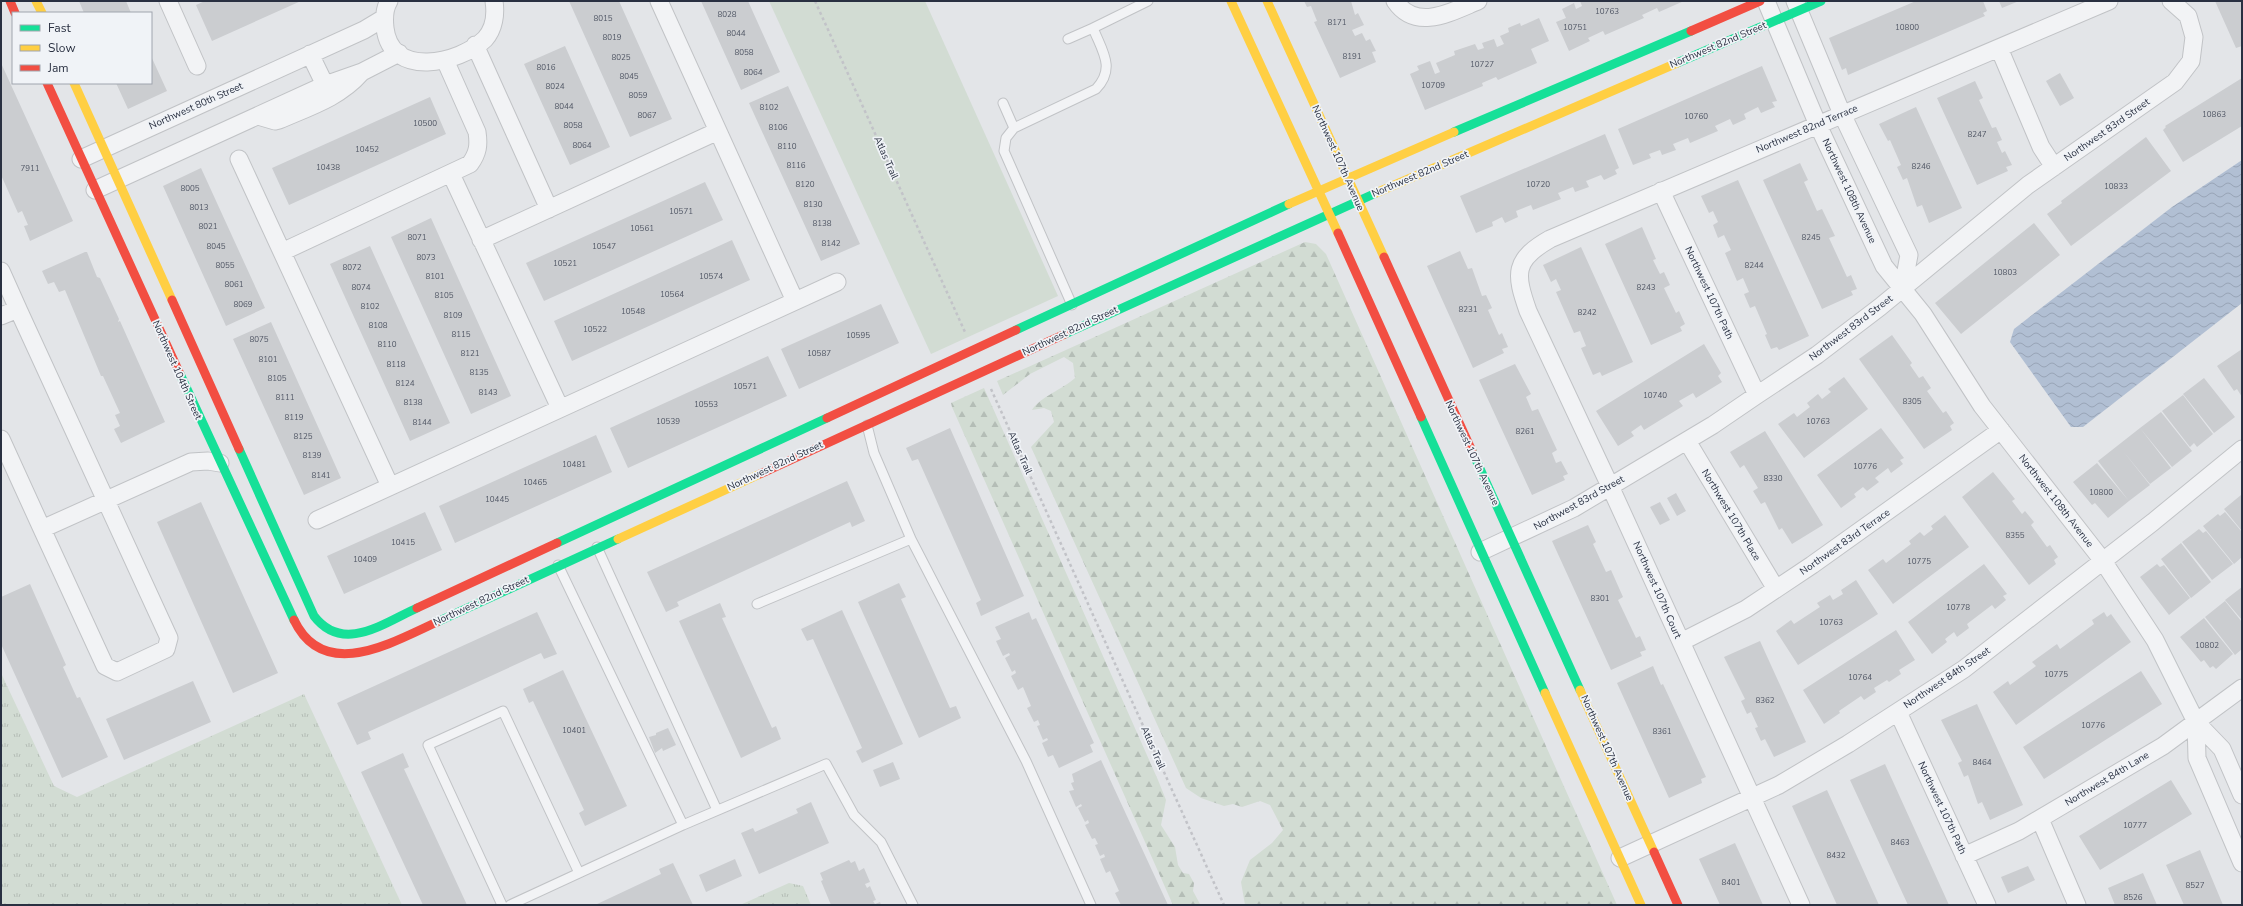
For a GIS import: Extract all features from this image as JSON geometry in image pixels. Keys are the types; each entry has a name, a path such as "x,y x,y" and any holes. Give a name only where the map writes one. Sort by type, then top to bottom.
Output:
{"street":[{"path":"10,1 15,12"},
{"path":"36,1 42,12"},
{"path":"168,1 197,66"},
{"path":"389,1 384,18 388,38 399,53 409,60 419,63 445,60 484,39 491,29 494,19 494,1"},
{"path":"659,1 795,301"},
{"path":"1231,1 1641,905"},
{"name":"Northwest 107th Avenue","path":"1267,1 1678,905"},
{"path":"1395,1 1400,9 1412,16 1428,19 1448,14 1478,1"},
{"name":"Northwest 82nd Street","path":"118,179 314,616 320,625 337,636 351,636 365,632 554,556 974,350 1318,191 1760,1"},
{"name":"Northwest 108th Avenue","path":"1766,1 1818,125 1884,266 1903,288 1982,406 2103,561 2155,640 2196,722 2222,749 2242,795"},
{"name":"Northwest 82nd Street","path":"320,649 339,655 359,654 380,648 554,556 593,538 867,424 1328,213 1774,21 1797,6 1821,1"},
{"name":"Northwest 82nd Terrace","path":"1518,273 1524,258 1534,248 1550,239 2109,1"},
{"name":"Northwest 83rd Street","path":"1480,552 1512,539 1553,519 1687,441 1817,355 1903,288 2028,185 2175,82 2191,61 2194,37 2188,16 2171,1"},
{"path":"1797,6 1842,114 1908,256 1903,288"},
{"name":"Northwest 80th Street","path":"81,159 364,30 384,18"},
{"path":"475,45 549,209"},
{"path":"1999,48 2041,147 2054,167"},
{"path":"95,190 325,85 362,72 399,53"},
{"path":"310,54 325,85"},
{"path":"282,252 470,164 477,155 479,144 477,132 445,60"},
{"path":"258,116 275,121 279,120 345,90 362,72"},
{"name":"Northwest 104th Street","path":"47,84 292,618 307,640 320,649"},
{"path":"74,84 118,179"},
{"path":"481,240 718,131"},
{"path":"239,159 390,486"},
{"path":"451,174 560,408"},
{"name":"Northwest 107th Path","path":"1662,191 1757,395"},
{"path":"1,271 169,638 166,649 117,672 105,666 1,439"},
{"name":"Northwest 107th Court","path":"1518,273 1520,288 1528,311 1610,486 1801,905"},
{"path":"317,520 837,282"},
{"path":"1,316 18,308"},
{"name":"Northwest 83rd Terrace","path":"1681,642 1746,609 2001,430"},
{"name":"Northwest 107th Place","path":"1687,441 1776,589"},
{"name":"Northwest 84th Street","path":"1620,858 1779,785 1898,712 1964,669 2103,561 2242,449"},
{"path":"42,529 191,462 208,461 220,463"},
{"name":"Northwest 84th Lane","path":"1964,856 2019,831 2163,746 2242,688"},
{"name":"Northwest 107th Path","path":"1898,712 1987,905"},
{"name":"Northwest 108th Avenue","path":"2196,722 2196,758 2242,863"},
{"path":"2040,819 2077,905"}],"lane":[{"path":"1068,40 1148,1"},
{"path":"1072,305 1004,151 1006,138 1014,128 1096,89 1104,81 1108,65 1094,28"},
{"path":"1003,103 1014,128"},
{"path":"867,424 874,453 911,538 1026,761 1091,905"},
{"path":"593,538 717,810"},
{"path":"757,604 911,538"},
{"path":"554,556 683,825"},
{"path":"502,905 428,745 503,711 579,873"},
{"path":"510,905 683,825 826,764 854,815 881,842 913,905"}],"path":[{"name":"Atlas Trail","path":"815,1 974,350"},
{"name":"Atlas Trail","path":"983,371 1224,905"}],"green space":[{"path":"769,1 925,1 1058,296 931,354"},
{"path":"1305,242 1316,244 1326,254 1617,905 1245,905 1241,882 1250,860 1272,843 1283,830 1270,805 1260,801 1242,807 1233,804 1224,806 1201,798 1186,788 1031,447 1054,422 1051,411 1044,408 1032,410 1040,401 1075,378 1073,363 1064,357 1030,374 1003,395 997,381"},
{"path":"984,388 1158,780 1166,800 1161,825 1175,847 1178,865 1183,873 1189,874 1194,883 1193,891 1200,904 1216,905 1173,905 952,407 951,403"},
{"path":"1,673 54,786 77,797 304,694 402,905 1,905"},
{"path":"789,883 803,886 811,905 740,905"}],"water":[{"path":"2242,160 2242,303 2083,427 2071,427 2010,342 2014,329 2172,207"}],"building":[{"path":"79,1 126,1 131,12 84,12"},
{"path":"205,1 301,1 212,41 196,5"},
{"path":"569,1 619,1 672,119 630,137"},
{"path":"701,1 748,1 780,72 741,90"},
{"path":"1304,1 1351,1 1355,15 1358,13 1364,25 1352,30 1355,36 1362,33 1366,41 1370,39 1376,51 1372,52 1376,62 1340,78 1314,22 1317,21 1311,6 1307,7"},
{"path":"1580,1 1684,1 1659,12 1657,8 1642,15 1644,18 1605,35 1603,31 1588,38 1590,41 1569,51 1556,22 1566,18 1562,9 1574,3 1576,9 1582,6"},
{"path":"1916,1 1983,1 1987,11 1983,13 1985,16 1848,75 1846,68 1842,70 1829,38"},
{"path":"1999,1 2019,1 2002,8"},
{"path":"2215,1 2242,1 2242,46 2236,48"},
{"path":"1539,18 1549,41 1531,49 1537,63 1498,80 1496,77 1482,83 1483,86 1425,110 1410,74 1419,70 1417,66 1430,61 1435,74 1440,72 1436,63 1455,55 1454,51 1475,44 1478,50 1484,48 1482,43 1494,39 1497,47 1504,44 1500,36 1509,32 1508,28 1520,23 1521,26"},
{"path":"565,46 610,147 570,165 524,64"},
{"path":"152,58 167,91 128,109 116,84 152,84"},
{"path":"1,63 73,221 30,241 24,226 28,225 22,211 18,213 1,175"},
{"path":"1762,66 1777,101 1772,102 1775,107 1761,113 1758,107 1744,114 1746,119 1733,125 1730,119 1715,126 1718,131 1690,143 1688,138 1673,144 1676,150 1662,155 1660,150 1649,154 1651,158 1633,165 1618,129"},
{"path":"2060,73 2074,98 2060,106 2046,81"},
{"path":"2242,78 2242,126 2183,162 2163,130 2166,127 2165,126"},
{"path":"1975,81 1983,98 1979,100 1992,128 1996,127 2002,140 1997,142 2002,153 2005,151 2012,165 2006,167 2008,171 1977,185 1937,98"},
{"path":"788,86 860,244 821,261 749,103"},
{"path":"430,97 446,134 289,205 272,168"},
{"path":"1916,107 1962,208 1929,223 1922,205 1917,207 1907,178 1903,180 1897,167 1901,165 1890,140 1888,141 1879,124"},
{"path":"1605,134 1619,168 1615,170 1617,174 1604,180 1601,175 1586,181 1589,187 1575,192 1573,187 1558,193 1561,199 1533,210 1531,205 1516,211 1518,217 1505,223 1502,217 1492,222 1493,226 1476,233 1460,196"},
{"path":"2146,137 2171,171 2071,246 2047,214 2062,203 2061,201"},
{"path":"1800,163 1808,180 1804,182 1817,211 1822,209 1835,236 1829,238 1847,277 1851,275 1857,289 1851,291 1853,295 1822,309 1763,180"},
{"path":"201,168 265,308 226,326 163,186"},
{"path":"1738,180 1809,336 1779,350 1777,347 1771,349 1765,335 1767,334 1755,306 1750,308 1744,294 1749,292 1743,278 1737,281 1725,253 1731,250 1724,235 1718,238 1713,225 1718,222 1713,211 1709,213 1701,196"},
{"path":"705,182 723,220 544,301 526,263"},
{"path":"431,218 511,396 471,414 391,237"},
{"path":"2034,223 2060,255 1961,334 1935,303"},
{"path":"1642,227 1656,259 1653,260 1660,274 1664,272 1670,285 1664,288 1676,313 1679,311 1685,324 1680,327 1682,331 1651,345 1605,244"},
{"path":"732,240 750,280 572,361 554,321"},
{"path":"370,246 450,423 410,441 330,264"},
{"path":"1581,247 1633,362 1602,376 1600,372 1593,375 1581,348 1586,346 1580,331 1574,333 1556,292 1561,290 1556,279 1551,282 1543,265"},
{"path":"1460,251 1468,269 1472,268 1482,296 1486,295 1492,308 1488,310 1499,335 1502,333 1508,347 1502,349 1504,353 1473,368 1427,266"},
{"path":"87,252 97,277 100,278 119,319 118,322 120,321 165,422 121,443 114,429 120,426 115,415 120,413 103,376 101,376 65,290 59,292 54,282 48,284 42,271"},
{"path":"881,304 899,343 799,389 781,349"},
{"path":"271,322 341,478 304,495 233,339"},
{"path":"1892,335 1912,363 1910,365 1919,378 1923,376 1931,388 1927,391 1943,413 1946,411 1954,423 1950,426 1952,430 1924,449 1859,359"},
{"path":"1704,344 1721,373 1718,376 1722,382 1696,398 1693,393 1679,401 1683,406 1644,430 1641,425 1631,432 1634,436 1618,446 1596,411"},
{"path":"2242,349 2242,397 2237,389 2234,391 2217,366"},
{"path":"768,356 787,396 628,468 610,428"},
{"path":"1515,364 1531,394 1526,397 1532,411 1538,409 1557,450 1552,453 1556,463 1561,461 1568,474 1563,476 1565,480 1532,495 1479,380"},
{"path":"1844,377 1868,409 1804,458 1778,424 1794,413 1797,417 1810,407 1807,403 1818,394 1822,399 1831,392 1828,389"},
{"path":"2204,378 2235,417 2214,433 2183,394"},
{"path":"2183,395 2213,434 2197,447 2194,443 2190,447 2162,411"},
{"path":"2161,412 2192,451 2172,467 2140,428"},
{"path":"950,428 1024,596 981,616 976,603 981,600 918,459 912,461 906,448"},
{"path":"1881,428 1904,458 1900,460 1903,464 1891,473 1888,468 1875,478 1879,482 1867,491 1863,487 1854,494 1856,497 1841,508 1817,475"},
{"path":"2140,428 2171,468 2150,484 2123,451 2150,485 2129,501 2098,461"},
{"path":"1765,431 1823,525 1792,544 1782,528 1779,530 1765,502 1761,504 1753,491 1758,488 1744,465 1740,468 1730,452"},
{"path":"596,435 612,472 455,543 439,506"},
{"path":"2097,463 2129,501 2108,518 2095,503 2092,505 2073,482"},
{"path":"1993,472 2015,499 2012,501 2022,514 2025,511 2034,522 2031,525 2047,547 2050,545 2058,557 2054,560 2056,564 2029,585 1962,497"},
{"path":"847,481 865,521 852,527 850,522 677,602 679,606 666,612 647,572"},
{"path":"1676,493 1686,511 1677,516 1667,498"},
{"path":"2241,495 2242,496 2242,531 2224,509"},
{"path":"201,502 278,673 233,693 157,522"},
{"path":"1660,502 1670,520 1660,525 1650,507"},
{"path":"425,512 442,550 344,594 327,556"},
{"path":"2225,512 2242,532 2242,557 2234,564 2203,526 2218,514 2220,516"},
{"path":"1945,515 1969,547 1893,604 1868,570 1883,559 1886,563 1911,544 1909,541 1920,532 1924,536 1933,529 1931,526"},
{"path":"1588,525 1596,542 1593,544 1606,572 1611,570 1623,597 1618,600 1636,638 1640,636 1646,650 1640,652 1642,656 1611,670 1552,541"},
{"path":"2199,529 2203,533 2206,531 2233,564 2212,580 2182,542"},
{"path":"2181,543 2211,582 2191,598 2161,559"},
{"path":"1984,564 2007,594 2003,596 2006,600 1995,609 1992,605 1967,624 1969,628 1957,637 1954,632 1945,639 1947,642 1932,654 1908,622"},
{"path":"2157,564 2160,567 2164,565 2190,598 2169,615 2140,577"},
{"path":"1856,580 1878,614 1798,665 1776,631 1791,620 1794,624 1820,607 1817,603 1830,595 1833,600 1843,594 1841,590"},
{"path":"899,583 906,597 901,599 950,708 956,706 961,718 919,738 858,602"},
{"path":"30,584 66,665 63,667 77,698 80,697 108,757 62,778 1,644 1,597"},
{"path":"2242,587 2242,620 2225,600"},
{"path":"2225,601 2242,622 2242,649 2235,655 2205,617"},
{"path":"720,603 726,617 722,618 772,728 776,726 781,739 741,758 679,621"},
{"path":"842,610 903,744 862,763 856,751 862,748 813,639 807,641 801,629"},
{"path":"537,612 557,654 544,659 541,653 368,732 371,739 357,745 337,703"},
{"path":"1029,612 1032,620 1036,618 1094,743 1090,745 1093,752 1059,768 1053,755 1048,757 1042,743 1048,740 1047,738 1043,740 1037,726 1040,725 1038,720 1034,722 1027,708 1031,706 1023,687 1018,690 1011,676 1016,673 1015,670 1012,672 1005,658 1010,655 1009,653 1003,656 996,641 1001,639 995,627"},
{"path":"2104,612 2107,617 2111,614 2131,642 2016,725 1993,692 2008,681 2010,685 2036,666 2032,662 2057,644 2060,649 2094,624 2092,620"},
{"path":"2204,618 2233,654 2216,669 2213,666 2210,668 2204,660 2201,662 2180,637"},
{"path":"1896,630 1915,660 1899,670 1901,674 1889,682 1887,680 1874,688 1876,692 1864,700 1861,696 1839,711 1840,713 1824,724 1803,690"},
{"path":"1760,641 1806,742 1774,757 1765,739 1761,741 1755,728 1758,727 1751,712 1747,714 1741,701 1745,699 1724,657"},
{"path":"1653,666 1661,685 1663,684 1706,777 1701,779 1702,783 1669,798 1617,683"},
{"path":"563,670 627,806 585,826 579,813 584,810 533,701 529,703 523,689"},
{"path":"2141,671 2162,704 2044,779 2023,747"},
{"path":"193,681 211,722 124,760 106,719"},
{"path":"1977,704 2023,805 1990,820 1982,802 1978,804 1968,775 1964,777 1958,763 1962,761 1941,720"},
{"path":"668,728 676,745 663,751 662,748 655,753 649,737"},
{"path":"403,753 409,767 404,769 467,905 423,905 361,772"},
{"path":"1101,760 1168,905 1121,905 1115,893 1119,891 1110,871 1106,873 1100,859 1105,857 1104,854 1100,856 1095,845 1098,844 1095,838 1092,839 1085,825 1089,823 1088,820 1085,822 1078,808 1082,806 1081,804 1076,807 1069,791 1074,790 1071,783 1074,782 1072,774"},
{"path":"893,762 900,779 880,787 873,770"},
{"path":"1885,764 1949,905 1908,905 1850,780"},
{"path":"2171,780 2192,814 2100,870 2079,836"},
{"path":"1827,790 1879,905 1837,905 1792,806"},
{"path":"811,802 829,843 759,874 741,833 753,828 755,832 798,813 796,809"},
{"path":"1735,843 1763,905 1720,905 1699,859"},
{"path":"2200,850 2223,905 2184,905 2166,865"},
{"path":"735,859 742,876 706,892 699,875"},
{"path":"849,860 851,863 855,861 859,871 864,868 870,882 865,884 867,888 870,886 876,900 873,901 875,904 880,902 881,905 831,905 821,881 823,880 820,873"},
{"path":"673,863 693,905 595,905 661,874 659,869"},
{"path":"2028,866 2035,880 2008,893 2001,877"},
{"path":"2143,873 2157,905 2115,905 2108,888"}],"traffic: fast":[{"path":"1677,63 1821,1"},
{"path":"1454,132 1691,31"},
{"path":"1065,334 1376,193"},
{"path":"1016,330 1289,204"},
{"path":"180,374 294,620"},
{"path":"1421,417 1545,693"},
{"path":"557,543 827,418"},
{"path":"239,449 314,616 325,627 338,633 351,634 364,632 378,627 417,608"},
{"path":"1472,451 1580,690"},
{"path":"437,622 618,539"}],"traffic: slow":[{"path":"36,1 42,12"},
{"path":"1231,1 1338,233"},
{"path":"1267,1 1384,257"},
{"path":"1376,193 1677,63"},
{"path":"74,84 172,300"},
{"path":"1289,204 1454,132"},
{"path":"618,539 760,474"},
{"path":"1580,690 1654,852"},
{"path":"1545,693 1641,905"}],"traffic: jam":[{"path":"10,1 15,12"},
{"path":"1691,31 1760,1"},
{"path":"47,84 180,374"},
{"path":"1338,233 1421,417"},
{"path":"1384,257 1472,451"},
{"path":"172,300 239,449"},
{"path":"827,418 1016,330"},
{"path":"760,474 1065,334"},
{"path":"417,608 557,543"},
{"path":"294,620 307,639 323,650 341,654 360,652 380,647 437,622"},
{"path":"1654,852 1678,905"}]}
